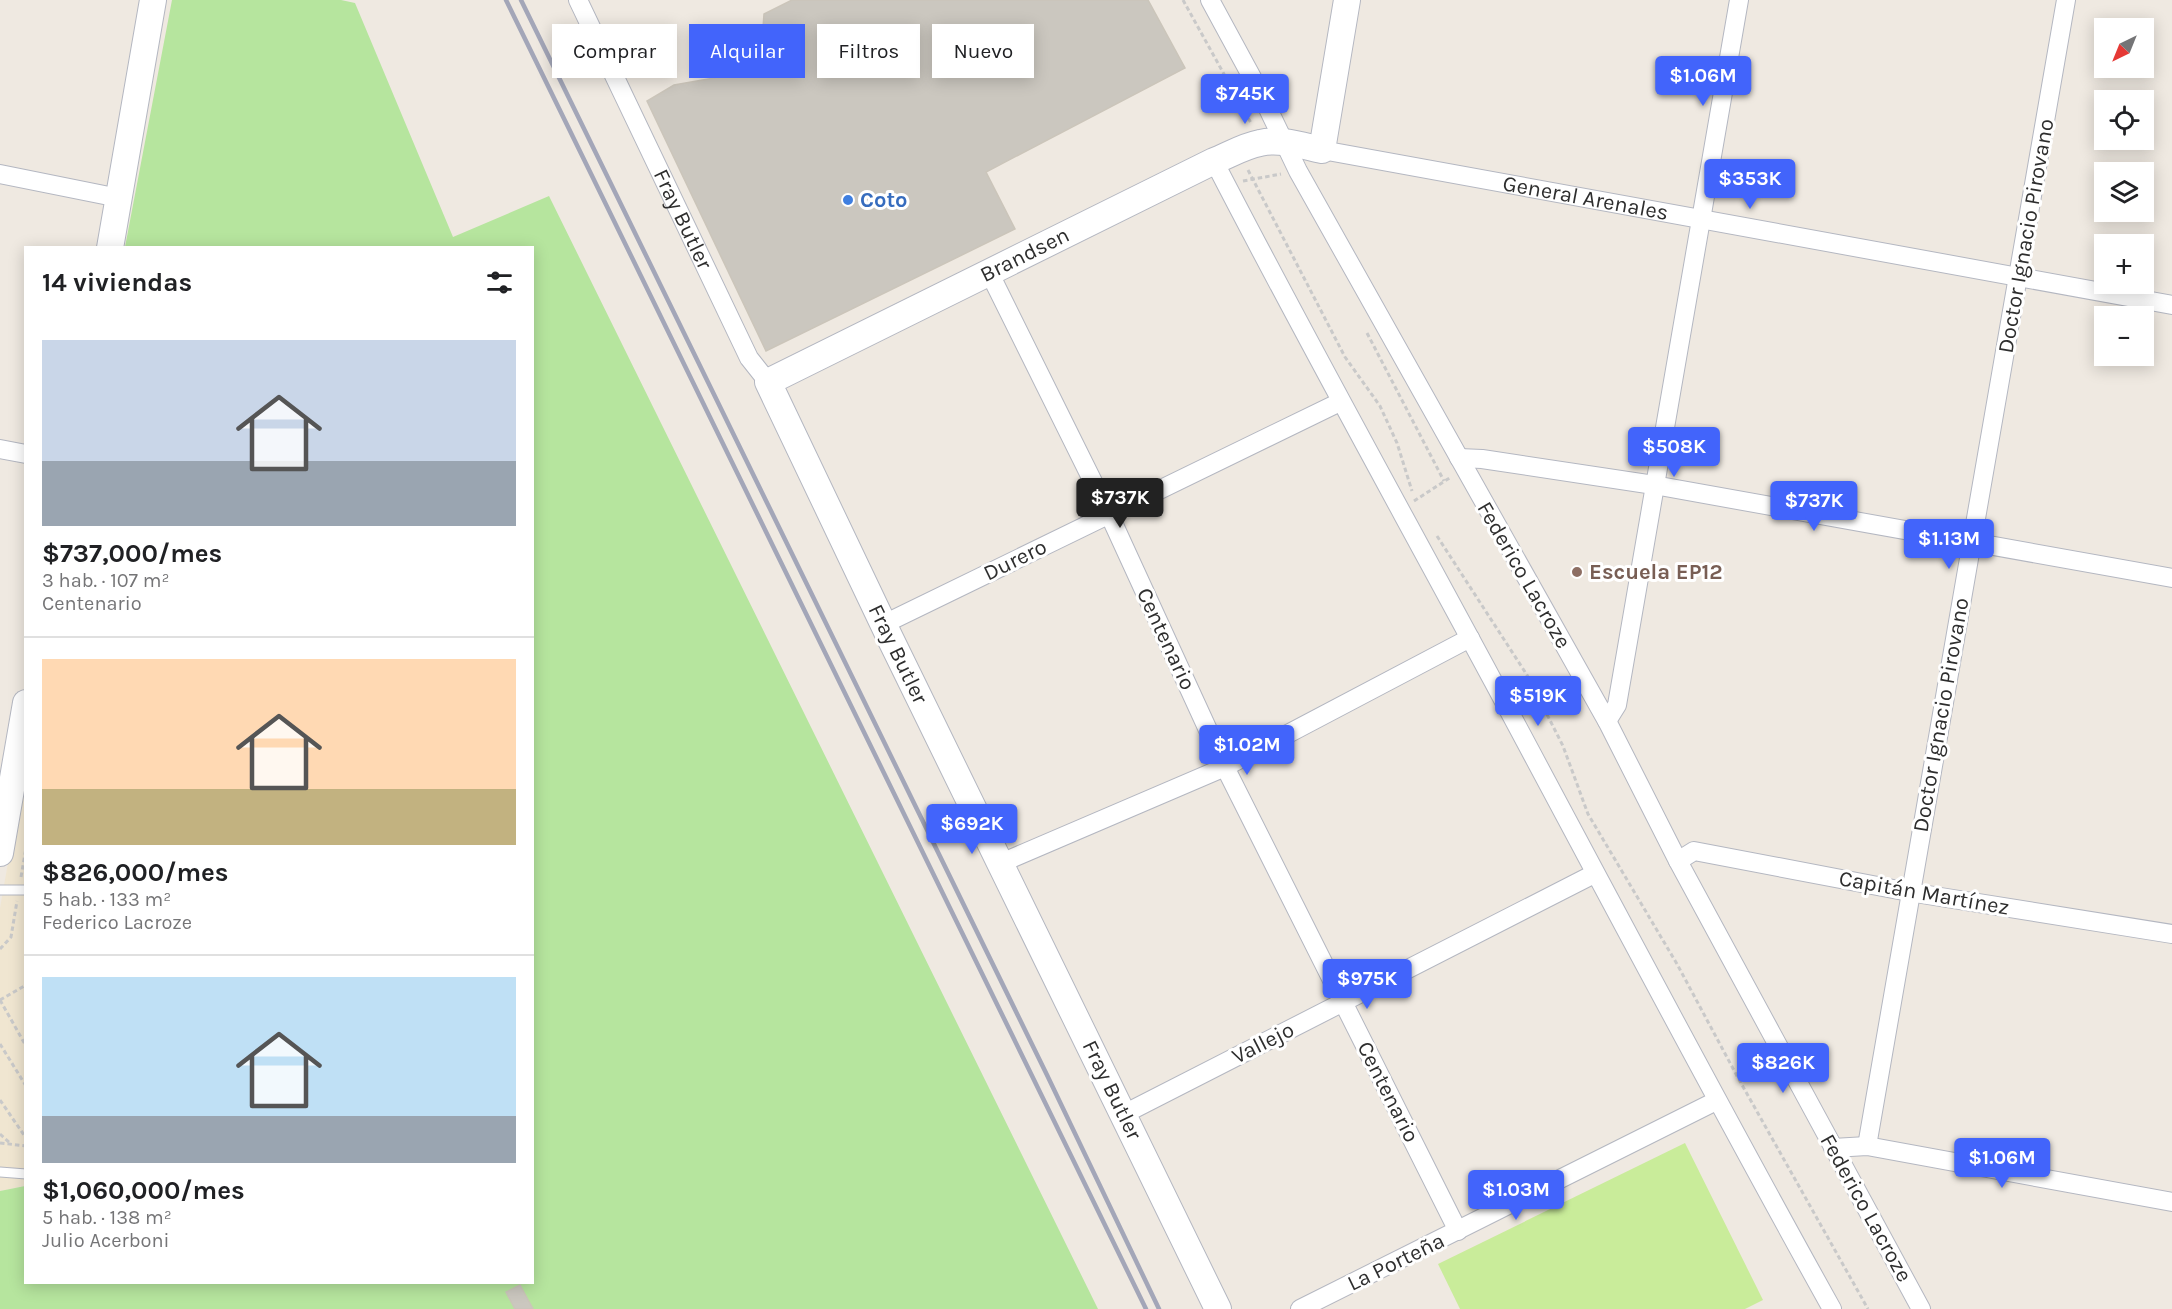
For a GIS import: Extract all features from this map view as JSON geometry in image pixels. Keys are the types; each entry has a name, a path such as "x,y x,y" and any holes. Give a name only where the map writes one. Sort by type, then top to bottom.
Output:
{"street":[{"path":"110,246 153,0"},
{"name":"Fray Butler","path":"578,0 749,358 768,382 1218,1309"},
{"name":"Federico Lacroze","path":"1210,0 1261,94 1298,171 1607,721 1678,861 1922,1309"},
{"path":"1322,150 1347,0"},
{"path":"1607,721 1617,705 1740,0"},
{"name":"Doctor Ignacio Pirovano","path":"1867,1146 1909,892 2019,278 2066,0"},
{"name":"Brandsen","path":"768,382 1226,156 1261,142 1285,143"},
{"name":"General Arenales","path":"1285,143 2172,304"},
{"path":"1226,156 1226,184 1340,402 1470,638 1716,1101 1832,1309"},
{"path":"0,174 119,198"},
{"name":"Centenario","path":"989,272 1109,514 1225,767 1458,1231"},
{"name":"Durero","path":"884,624 1340,402"},
{"path":"0,449 24,454"},
{"path":"1462,465 1482,459 1654,485 2172,578"},
{"path":"1000,863 1225,767 1470,638"},
{"path":"16,714 16,859"},
{"name":"Capitán Martínez","path":"1678,861 1694,851 1909,892 2172,934"},
{"name":"Vallejo","path":"1124,1114 1594,874"},
{"name":"La Porteña","path":"1300,1309 1716,1101"},
{"path":"1833,1148 1867,1146 2172,1202"}],"lane":[{"path":"0,890 24,890"},
{"path":"0,1172 24,1174"}],"path":[{"path":"1226,156 1253,180 1345,357 1380,406 1397,443 1420,508"},
{"path":"1226,184 1298,171"},
{"path":"1400,510 1448,478 1462,465"},
{"path":"1436,535 1527,675 1563,746 1588,814 1677,964 1868,1309"},
{"path":"24,987 0,1000 24,1042"},
{"path":"0,1044 24,1083"},
{"path":"0,1100 24,1135"},
{"path":"0,1134 12,1144"},
{"path":"0,1143 24,1146"}],"shaded area":[{"path":"24,773 24,1186 0,1191 0,908"}],"green space":[{"path":"172,0 341,0 355,3 453,237 549,196 1098,1309 0,1309 0,1191 24,1186 24,1284 534,1284 534,246 125,246"},
{"path":"1685,1143 1763,1300 1745,1309 1460,1309 1438,1264"}],"building":[{"name":"Coto","path":"792,0 1148,0 1185,68 986,172 1015,229 766,351 647,101 674,85 714,78 805,78 805,24 763,24 764,14"},
{"path":"520,1285 533,1309 515,1309 506,1292"}],"railway":[{"path":"506,0 1146,1309"},
{"path":"521,0 1047,1075 1159,1309"}],"place":[{"name":"Coto","path":"848,200"},
{"name":"Escuela EP12","path":"1577,572"}]}
